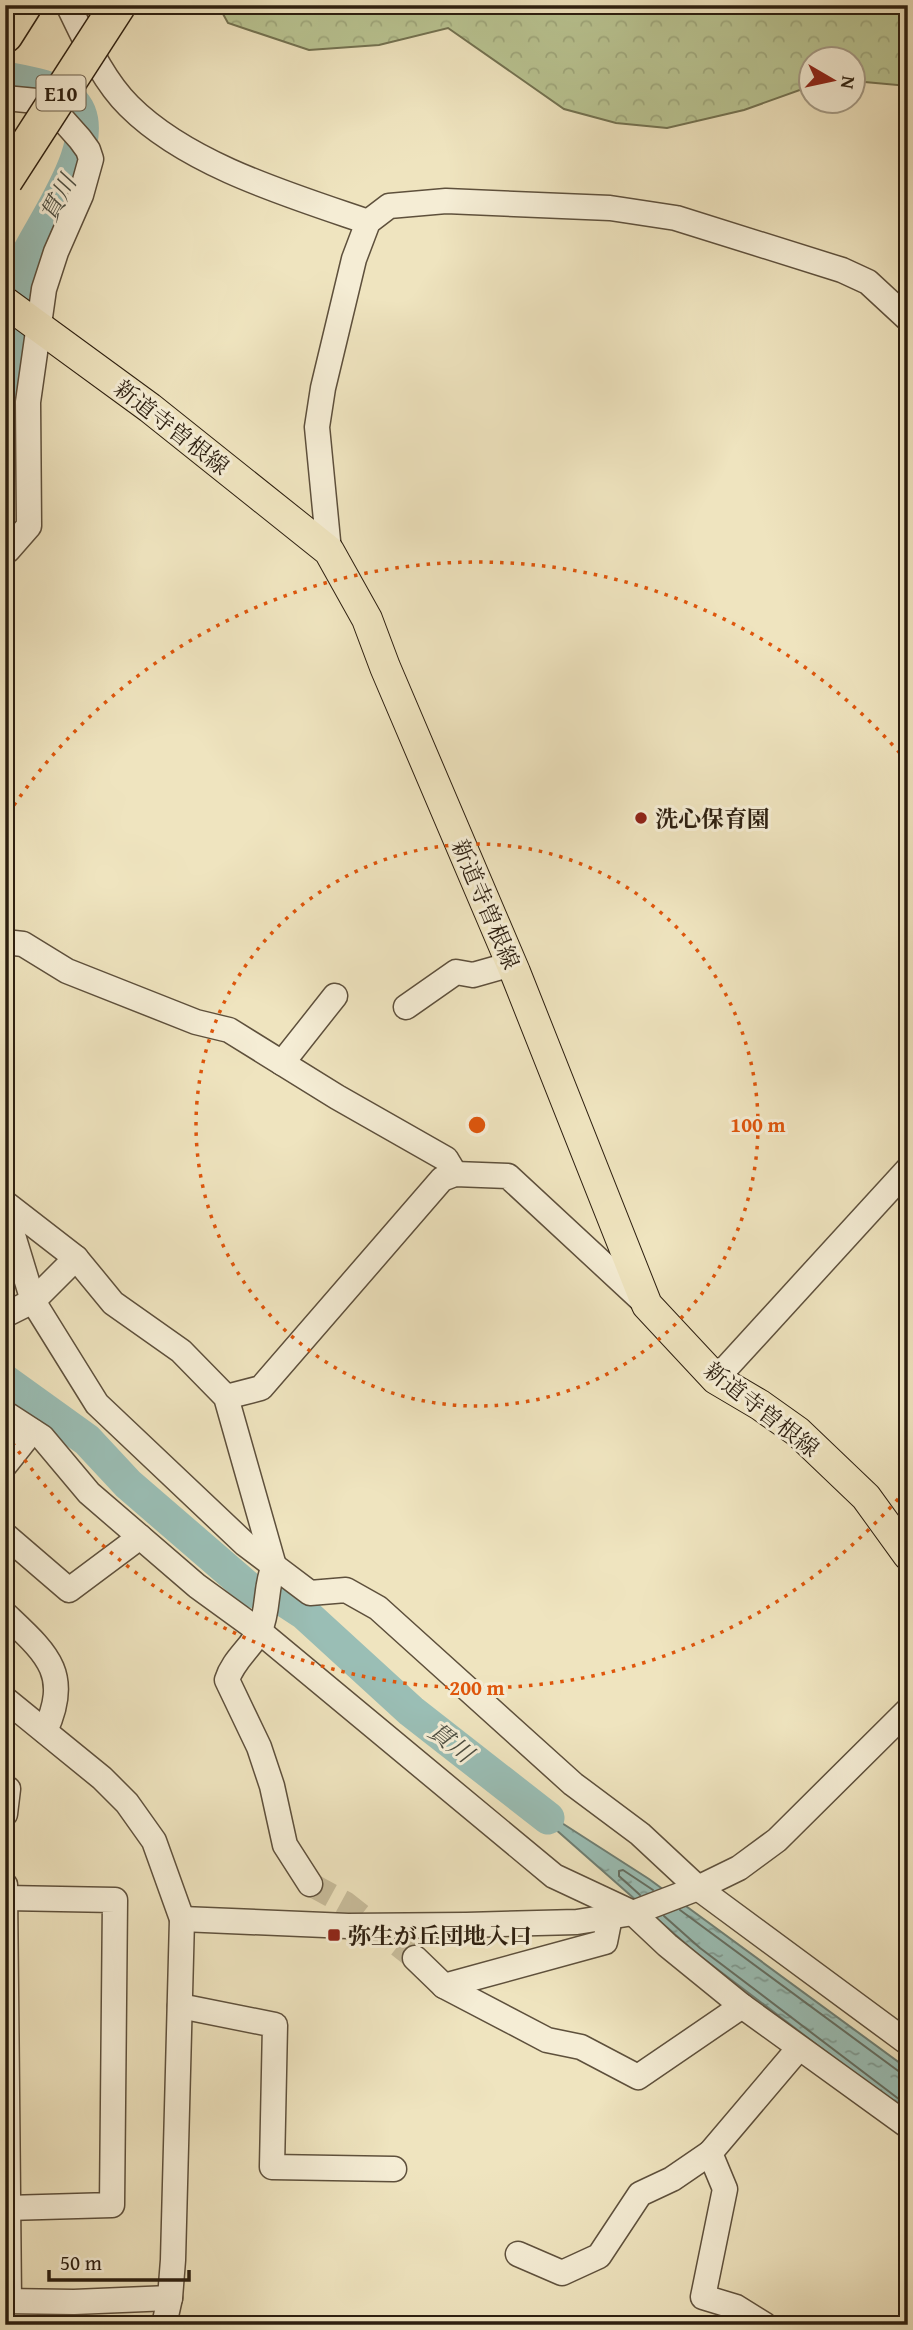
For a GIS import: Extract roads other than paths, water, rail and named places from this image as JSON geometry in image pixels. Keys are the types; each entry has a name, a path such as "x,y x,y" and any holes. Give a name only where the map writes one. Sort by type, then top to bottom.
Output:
{"highway":[{"path":"5,35 24,5"},
{"name":"E10","path":"5,180 118,5"}],"main road":[{"name":"新道寺曽根線","path":"6,303 150,408 329,551 367,619 512,964 647,1305 716,1379 798,1432 866,1497 908,1555"}],"street":[{"path":"68,5 98,64 127,105 168,139 298,200 368,222"},
{"path":"5,98 47,102 80,139 88,150 90,159 80,195 44,289 37,325 28,402 29,526 8,550 5,549"},
{"path":"329,551 317,427 323,387 355,259 368,222 389,206 446,201 610,208 676,218 842,270 868,282 908,319"},
{"path":"5,942 23,944 67,971 196,1022 229,1030 337,1097 446,1159 454,1174"},
{"path":"407,1006 456,972 473,975 512,964"},
{"path":"282,1063 335,996"},
{"path":"716,1379 908,1169"},
{"path":"226,1397 261,1388 442,1179 454,1174 508,1176 647,1305"},
{"path":"5,1203 76,1258 113,1303 181,1351 226,1397 271,1572 261,1627 230,1668 227,1680 259,1747 272,1787 285,1845 310,1884"},
{"path":"5,1209 31,1302 97,1404 246,1544 271,1572 310,1593 346,1590 378,1608 573,1784 640,1834 698,1888 908,2043"},
{"path":"5,1315 31,1302 76,1258"},
{"path":"5,1413 42,1437 89,1493 197,1587 261,1627 554,1876 622,1915 667,1945 742,2006 908,2126"},
{"path":"5,1465 32,1431"},
{"path":"5,1535 69,1590 140,1537"},
{"path":"5,1614 41,1648 57,1681 54,1712 45,1731"},
{"path":"5,1699 102,1778 127,1803 154,1841 182,1919 170,2298 164,2325"},
{"path":"182,1919 348,1926 453,1926 577,1922 622,1915 698,1888 739,1868 777,1839 908,1710"},
{"path":"5,1787 8,1789 5,1814"},
{"path":"5,1885 7,2301 73,2313 170,2298"},
{"path":"6,1898 115,1900 112,2205 7,2208"},
{"path":"443,1986 605,1942 622,1915"},
{"path":"415,1958 443,1986 547,2040 580,2047 638,2077 742,2006"},
{"path":"180,2006 275,2025 272,2167 394,2169"},
{"path":"518,2254 562,2273 598,2256 640,2194 672,2179 710,2153 799,2048"},
{"path":"710,2153 724,2189 703,2297 736,2307 765,2325"}],"water":[{"path":"512,1791 649,1879 908,2069 908,2114 696,1953"}],"waterway":[{"name":"貫川","path":"5,78 49,88 71,100 81,116 82,137 66,185 28,253 15,286 8,333 8,398 5,404"},
{"name":"貫川","path":"5,1381 87,1440 128,1484 252,1591 282,1599 305,1614 411,1711 548,1818"}],"tunnel":[{"path":"310,1884 345,1903 415,1958"}],"place":[{"name":"洗心保育園","path":"641,818"},
{"name":"弥生が丘団地入口","path":"334,1935"}]}
